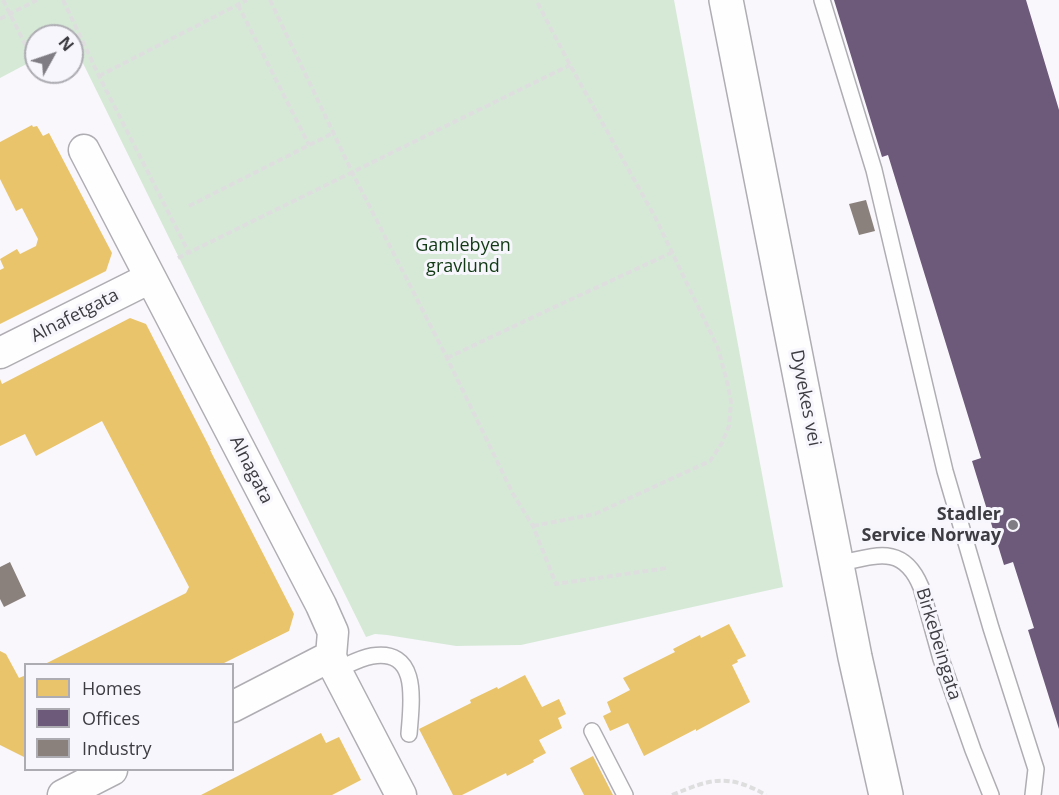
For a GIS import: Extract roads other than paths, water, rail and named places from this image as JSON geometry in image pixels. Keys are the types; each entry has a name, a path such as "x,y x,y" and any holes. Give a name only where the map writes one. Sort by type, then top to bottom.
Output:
{"street":[{"name":"Dyvekes vei","path":"726,0 855,657 886,795"},
{"name":"Alnagata","path":"84,150 321,605 333,632 334,663 400,795"},
{"name":"Alnafetgata","path":"0,353 149,275"},
{"path":"234,706 334,663"},
{"path":"63,795 110,771"}],"lane":[{"path":"822,0 874,170 945,471 1036,770 1033,795"},
{"name":"Birkebeingata","path":"837,564 890,555 909,566 917,576 945,669 991,795"},
{"path":"334,663 388,655 398,661 410,678 412,690 409,734"},
{"path":"592,731 625,795"}],"place":[{"name":"Stadler Service Norway","path":"1013,525"}],"park label":[{"name":"Gamlebyen gravlund","path":"463,256"}]}
